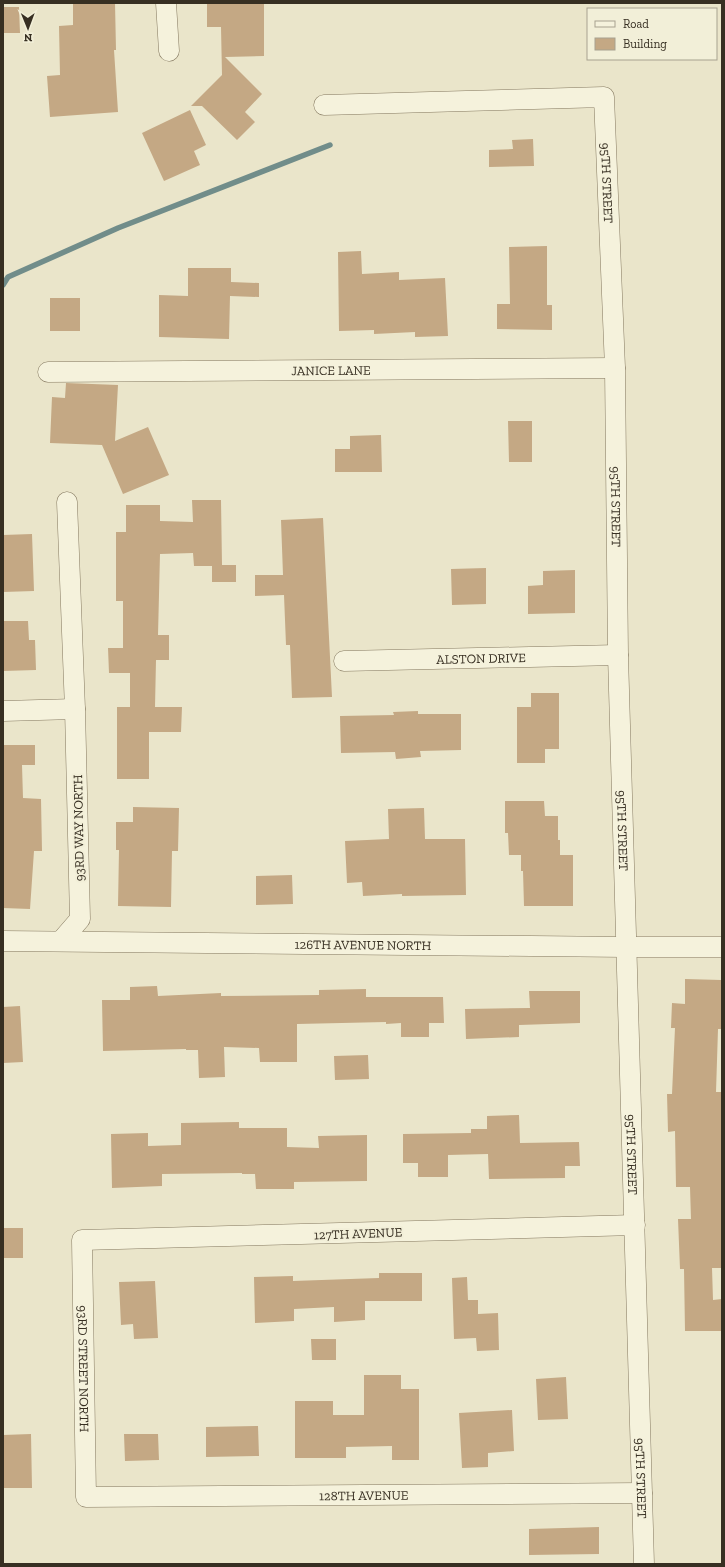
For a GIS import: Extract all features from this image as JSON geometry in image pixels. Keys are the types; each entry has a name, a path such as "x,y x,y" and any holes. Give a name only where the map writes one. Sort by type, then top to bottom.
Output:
{"street":[{"path":"166,3 169,51"},
{"name":"95TH STREET","path":"324,105 604,97 615,368 618,655 644,1564"},
{"name":"JANICE LANE","path":"48,372 615,368"},
{"name":"93RD WAY NORTH","path":"61,941 80,919 75,709 67,502"},
{"name":"ALSTON DRIVE","path":"344,661 618,655"},
{"path":"3,711 75,709"},
{"name":"126TH AVENUE NORTH","path":"3,941 722,947"},
{"name":"127TH AVENUE","path":"82,1240 635,1225"},
{"name":"93RD STREET NORTH","path":"82,1240 86,1497"},
{"name":"128TH AVENUE","path":"86,1497 642,1493"}],"building":[{"path":"73,3 115,3 116,50 114,50 118,112 50,117 47,76 60,75 59,26 73,25"},
{"path":"207,3 264,3 264,56 225,57 262,94 245,112 255,122 237,140 202,106 191,106 222,75 221,27 207,27"},
{"path":"3,7 19,7 20,33 3,33"},
{"path":"190,110 206,145 194,151 200,165 164,181 142,133"},
{"path":"533,139 534,166 489,167 489,150 513,149 512,140"},
{"path":"547,246 547,305 552,305 552,330 497,329 497,304 510,304 509,247"},
{"path":"361,251 362,274 399,272 399,280 445,278 448,336 415,337 415,332 374,334 374,330 339,331 338,252"},
{"path":"188,268 231,268 231,282 259,283 259,297 230,296 229,339 159,337 159,295 188,296"},
{"path":"50,298 80,298 80,331 50,331"},
{"path":"66,383 118,385 115,441 148,427 169,475 123,494 102,445 50,443 52,397 65,398"},
{"path":"508,421 532,421 532,462 509,462"},
{"path":"381,435 382,472 335,472 335,449 350,449 350,436"},
{"path":"192,500 221,500 222,565 236,565 236,582 212,582 212,566 194,566 193,553 160,554 158,635 169,635 169,660 156,660 155,707 182,707 181,732 149,732 149,779 117,779 117,707 130,707 130,673 109,673 108,648 123,648 123,601 116,601 116,532 126,532 126,505 160,505 160,521 193,522"},
{"path":"323,518 332,697 292,698 290,645 286,645 284,595 255,596 255,575 283,575 281,520"},
{"path":"32,534 34,591 3,592 3,535"},
{"path":"486,568 486,604 452,605 451,569"},
{"path":"575,570 575,613 528,614 528,586 543,585 543,571"},
{"path":"3,621 28,621 29,640 35,640 36,670 3,671"},
{"path":"531,693 559,693 559,749 545,749 545,763 517,763 517,707 531,707"},
{"path":"418,711 418,714 461,714 461,750 420,751 421,757 396,759 395,752 341,753 340,716 394,715 393,712"},
{"path":"3,745 35,745 35,765 22,765 23,798 41,799 42,851 34,851 30,909 3,908"},
{"path":"505,801 544,801 545,816 558,816 558,840 560,840 560,855 573,855 573,906 524,906 521,855 509,855 508,833 505,833"},
{"path":"133,807 179,808 178,851 172,851 171,907 118,906 119,850 116,850 116,822 133,822"},
{"path":"424,808 425,839 465,839 466,895 402,896 402,894 363,896 362,882 347,883 345,841 389,839 388,809"},
{"path":"292,875 293,904 256,905 256,876"},
{"path":"685,979 721,980 721,1029 718,1029 716,1092 722,1092 722,1268 712,1268 713,1300 722,1299 722,1331 685,1331 684,1269 680,1269 678,1219 691,1219 690,1187 676,1187 675,1131 668,1132 667,1094 672,1094 675,1028 671,1028 672,1003 685,1004"},
{"path":"157,986 158,996 221,993 221,996 319,995 319,990 366,989 366,997 443,997 444,1023 429,1023 429,1037 401,1037 401,1023 297,1024 297,1062 260,1062 259,1048 224,1047 225,1077 199,1078 198,1050 103,1051 102,1000 130,1000 130,987"},
{"path":"529,991 580,991 580,1023 519,1025 519,1037 466,1039 465,1009 530,1008"},
{"path":"20,1006 23,1062 3,1063 3,1007"},
{"path":"368,1055 369,1079 335,1080 334,1056"},
{"path":"519,1115 520,1143 579,1142 580,1166 565,1166 565,1178 489,1179 488,1154 448,1155 448,1177 418,1177 418,1163 403,1163 403,1134 471,1133 471,1129 487,1129 487,1116"},
{"path":"239,1122 239,1128 287,1128 287,1147 319,1148 318,1136 367,1135 367,1181 294,1182 294,1189 256,1189 255,1174 162,1174 162,1186 112,1188 111,1134 148,1133 148,1146 181,1145 181,1123"},
{"path":"3,1228 23,1228 23,1258 3,1258"},
{"path":"379,1273 422,1273 422,1301 365,1301 365,1320 334,1322 334,1307 294,1309 294,1321 255,1323 254,1277 293,1276 293,1281 379,1278"},
{"path":"467,1277 468,1300 478,1300 478,1314 498,1313 499,1350 477,1351 476,1338 454,1339 452,1278"},
{"path":"155,1281 158,1338 134,1339 133,1324 121,1325 119,1282"},
{"path":"311,1339 336,1339 336,1360 312,1360"},
{"path":"364,1375 401,1375 401,1389 419,1389 419,1460 392,1460 392,1446 346,1447 346,1458 295,1458 295,1401 333,1401 333,1415 364,1415"},
{"path":"566,1377 568,1419 538,1420 536,1379"},
{"path":"512,1410 514,1451 488,1453 488,1467 462,1468 459,1413"},
{"path":"258,1426 259,1456 206,1457 206,1427"},
{"path":"31,1434 32,1488 3,1488 3,1435"},
{"path":"124,1434 158,1434 159,1460 125,1461"},
{"path":"599,1527 599,1554 529,1555 529,1529"}],"waterway":[{"path":"3,285 8,277 118,228 330,145"}]}
